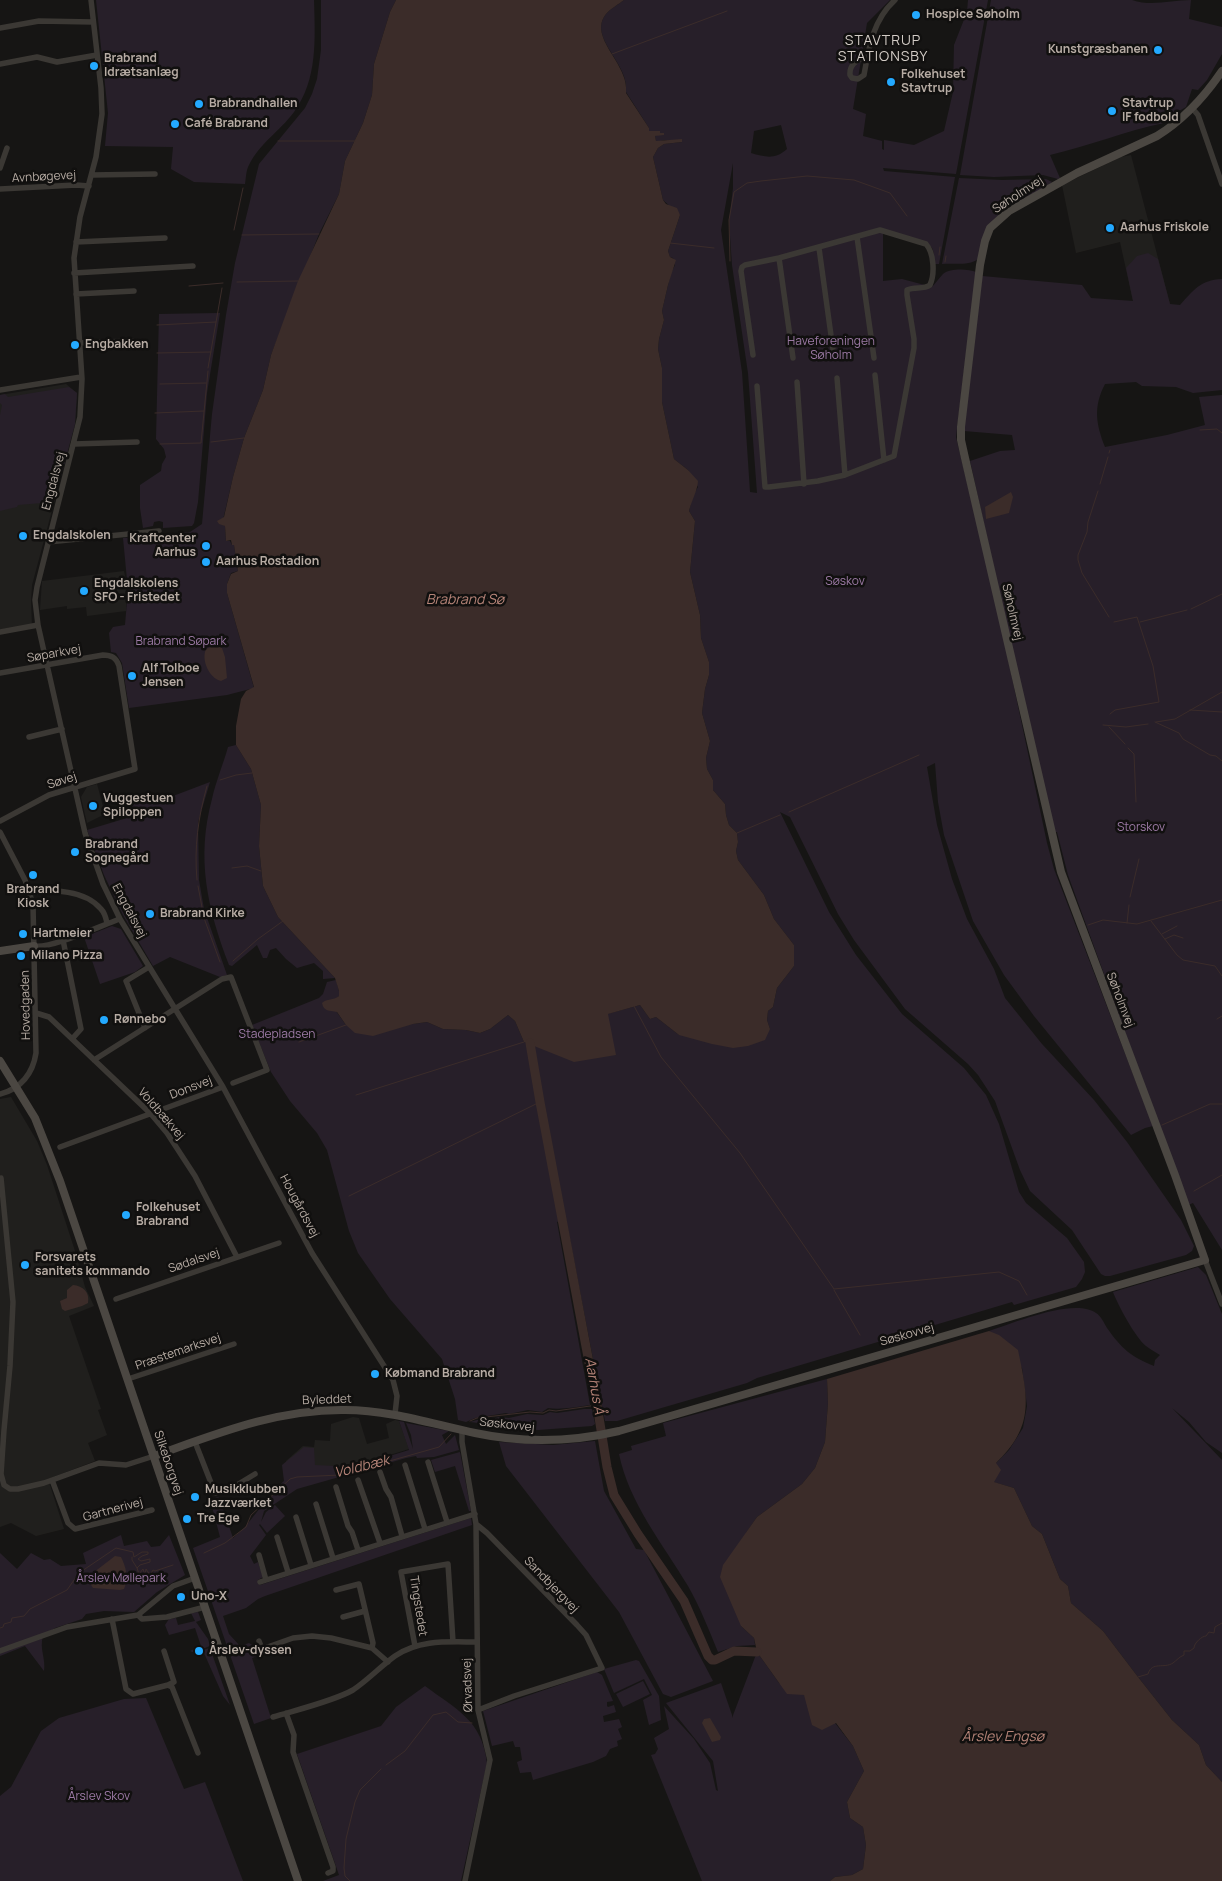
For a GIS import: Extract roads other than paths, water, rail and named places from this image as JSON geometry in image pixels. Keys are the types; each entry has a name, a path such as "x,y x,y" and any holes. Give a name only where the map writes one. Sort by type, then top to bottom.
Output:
{"street":[{"name":"Engdalsvej","path":"91,0 101,88 102,114 98,147 80,217 76,242 74,273 81,377 80,417 36,587 35,600 38,625 74,787 93,859 120,919 174,1008"},
{"path":"868,55 872,34 880,17 895,0"},
{"path":"0,28 39,20 93,22"},
{"path":"0,64 37,57 57,62 97,56"},
{"name":"Søholmvej","path":"1204,1260 1175,1175 1060,872 961,440 961,427 980,265 990,228 1009,211 1060,182 1170,128 1192,108 1222,71"},
{"path":"1192,108 1198,115 1222,184"},
{"path":"0,168 7,148"},
{"path":"92,176 155,174"},
{"name":"Avnbøgevej","path":"0,189 76,184 89,186"},
{"path":"753,355 742,267 745,265 818,248 872,232 885,231 905,239 926,244 930,249 932,256 932,281 923,288 911,288 908,290 907,295 914,348 894,456 844,475 804,484 765,486 757,386"},
{"path":"857,237 874,358"},
{"path":"76,242 165,238"},
{"path":"818,248 834,358"},
{"path":"779,258 793,358"},
{"path":"74,273 193,266"},
{"path":"76,294 134,291"},
{"path":"79,343 132,341"},
{"path":"876,376 884,460"},
{"path":"0,390 81,377"},
{"path":"837,378 844,475"},
{"path":"797,382 804,484"},
{"name":"Engdalsvej","path":"74,444 137,442"},
{"path":"48,542 158,531"},
{"path":"0,632 38,625"},
{"name":"Søparkvej","path":"0,673 103,656 115,658 119,666 134,769"},
{"path":"29,737 62,729"},
{"name":"Søvej","path":"0,821 49,795 134,769"},
{"name":"Hovedgaden","path":"0,832 30,893 34,914 36,1053 35,1061 26,1079 16,1087"},
{"path":"30,893 54,890 81,896 101,908 107,923"},
{"path":"0,951 42,946 120,919"},
{"path":"63,940 82,1029 72,1038"},
{"path":"145,1028 126,981 149,966"},
{"path":"94,1060 222,978 231,977 267,1070 232,1083"},
{"name":"Hougårdsvej","path":"174,1008 223,1087 312,1253 393,1380 397,1396 395,1414"},
{"name":"Voldbækvej","path":"36,1013 49,1017 72,1038 151,1114 167,1133 195,1176 237,1257"},
{"name":"Silkeborgvej","path":"0,1061 35,1118 49,1149 298,1881"},
{"path":"0,1094 16,1087"},
{"name":"Donsvej","path":"60,1147 223,1087"},
{"path":"79,1133 81,1140"},
{"path":"1,1178 13,1302 2,1481 7,1487 14,1489 52,1480 99,1463 126,1465 154,1456"},
{"name":"Sødalsvej","path":"116,1299 279,1243"},
{"path":"1204,1260 1222,1304"},
{"name":"Søskovvej","path":"462,1430 493,1437 522,1440 557,1440 612,1432 1204,1260"},
{"name":"Præstemarksvej","path":"128,1379 234,1344"},
{"name":"Byleddet","path":"154,1456 248,1423 294,1413 344,1410 395,1414 462,1430"},
{"name":"Ørvadsvej","path":"462,1430 462,1442 476,1524 478,1710 490,1760 465,1881"},
{"path":"194,1442 214,1493 232,1488 255,1474"},
{"path":"428,1462 447,1522"},
{"path":"404,1465 425,1529"},
{"path":"380,1472 390,1496 402,1536"},
{"name":"Gartnerivej","path":"52,1480 68,1523 76,1529 152,1510"},
{"path":"358,1480 380,1543"},
{"path":"336,1487 348,1526 358,1550"},
{"path":"316,1504 333,1558"},
{"path":"258,1555 263,1581 475,1514"},
{"path":"296,1517 311,1565"},
{"name":"Sandbjergvej","path":"476,1524 586,1635 602,1668 514,1696 478,1710"},
{"path":"277,1537 288,1572"},
{"name":"Tingstedet","path":"415,1646 401,1572 448,1564 453,1642"},
{"path":"0,1651 67,1627 138,1615 173,1586 195,1578"},
{"path":"336,1590 359,1584 373,1643 372,1648"},
{"path":"138,1615 142,1618 167,1617 205,1607"},
{"path":"343,1616 365,1611"},
{"path":"112,1620 126,1689 133,1694 174,1682 164,1651"},
{"path":"260,1641 262,1649 293,1638 312,1636 352,1642 372,1648 388,1662"},
{"name":"Tingstedet","path":"273,1717 348,1692 404,1651 415,1646 436,1642 477,1642"},
{"path":"168,1685 172,1687 198,1753"},
{"path":"286,1713 294,1736 293,1752 333,1867 333,1871 328,1873"}],"water":[{"name":"Brabrand Sø","path":"396,0 624,0 606,14 602,23 602,32 605,42 626,82 626,93 649,128 649,131 664,133 664,135 655,136 656,141 682,139 682,142 664,144 658,148 653,157 663,200 666,204 677,208 680,215 668,251 670,257 676,260 662,311 664,320 658,349 662,368 662,402 674,459 698,481 689,511 695,521 690,572 700,615 701,638 709,662 709,675 702,713 710,741 706,758 707,769 713,780 713,790 725,804 729,825 737,833 736,851 738,860 764,895 774,919 794,945 794,966 777,988 773,1007 768,1011 767,1020 770,1029 765,1040 748,1046 733,1048 679,1035 656,1017 650,1019 640,1005 608,1014 616,1055 574,1062 524,1042 515,1021 508,1015 490,1029 480,1033 443,1029 427,1022 413,1024 373,1036 355,1033 346,1025 337,1012 324,1008 322,1003 339,996 335,978 278,917 263,886 259,846 261,805 251,769 236,745 236,726 241,699 246,691 254,687 227,593 227,584 231,574 238,571 234,545 232,545 231,540 226,541 225,526 217,521 224,517 244,438 263,390 271,355 298,281 339,194 345,161 363,123 372,95 374,64 390,12"},
{"path":"1011,492 1013,497 1009,513 986,519 985,507"},
{"path":"216,645 222,648 225,657 227,678 221,681 213,676 205,663 206,649"},
{"path":"73,1285 85,1290 88,1296 88,1303 65,1311 62,1309 60,1301 67,1298 67,1290"},
{"name":"Årslev Engsø","path":"989,1331 999,1335 1018,1350 1026,1397 1023,1424 1009,1449 996,1463 1001,1470 994,1482 1014,1488 1032,1526 1042,1534 1060,1579 1068,1586 1071,1603 1103,1631 1172,1720 1199,1745 1206,1765 1222,1782 1222,1881 830,1881 835,1877 852,1875 863,1869 866,1845 863,1827 850,1818 847,1802 864,1771 853,1746 836,1723 822,1730 812,1725 804,1695 787,1694 757,1652 754,1638 741,1626 720,1577 723,1565 757,1517 802,1484 815,1468 825,1442 828,1403 827,1379"},
{"path":"115,1556 121,1557 125,1569 127,1577 124,1589 93,1588 89,1576"},
{"path":"710,1718 721,1737 720,1740 712,1742 702,1723 704,1719"}],"waterway":[{"path":"612,54 727,11"},
{"path":"278,141 355,141"},
{"path":"730,261 729,220 734,192 747,183 807,176 854,180 890,193 907,216"},
{"path":"234,230 243,188"},
{"path":"242,235 319,234"},
{"path":"670,243 714,248"},
{"path":"939,255 940,247"},
{"path":"945,262 946,256"},
{"path":"237,282 298,281"},
{"path":"189,286 223,283"},
{"path":"208,368 222,288"},
{"path":"157,325 216,322"},
{"path":"157,353 211,352"},
{"path":"160,444 201,443 208,371"},
{"path":"160,384 206,383"},
{"path":"155,413 204,411"},
{"path":"1200,430 1217,429 1222,433"},
{"path":"211,442 244,438"},
{"path":"1100,484 1108,457"},
{"path":"1098,491 1078,560 1082,573 1109,617"},
{"path":"1191,609 1222,594"},
{"path":"1140,622 1187,610"},
{"path":"1110,714 1115,710 1159,702 1153,666 1137,617 1114,622"},
{"path":"1156,722 1175,719 1222,692"},
{"path":"1190,710 1222,712"},
{"path":"1155,722 1179,733 1183,739 1222,761"},
{"path":"1103,725 1126,727 1148,724"},
{"path":"1109,727 1125,744"},
{"path":"1128,748 1134,754 1136,802"},
{"path":"789,812 919,755"},
{"path":"220,780 252,773"},
{"path":"197,880 196,856 198,833 207,786"},
{"path":"737,833 780,815"},
{"path":"1130,897 1139,859"},
{"path":"232,868 247,866 261,871"},
{"path":"198,886 204,918 220,962"},
{"path":"1088,925 1103,920 1137,924 1222,900"},
{"path":"1127,923 1129,905"},
{"path":"233,961 258,939 283,921"},
{"path":"1151,921 1183,960 1215,966 1222,976"},
{"path":"1162,934 1177,926"},
{"path":"1165,939 1174,935 1183,938"},
{"path":"634,1006 661,1057 740,1153 834,1289 999,1272 1019,1281 1027,1295"},
{"path":"1217,1019 1222,1016"},
{"path":"299,1042 346,1025"},
{"path":"356,1095 524,1042"},
{"name":"Aarhus Å","path":"530,1043 607,1467 614,1495 684,1601 708,1656 715,1660 734,1651 757,1652"},
{"path":"349,1196 540,1102"},
{"path":"1162,1125 1210,1104 1222,1104"},
{"path":"1194,1191 1222,1175"},
{"path":"834,1290 860,1335"},
{"name":"Voldbæk","path":"470,1421 477,1418 530,1412 543,1413 549,1410 556,1411 597,1405"},
{"name":"Voldbæk","path":"204,1553 225,1543 246,1527 251,1515 290,1479 340,1475 439,1447 451,1434"},
{"name":"Voldbæk","path":"0,1628 4,1624 11,1622 12,1618 24,1616 30,1609 67,1590 79,1573 116,1548 133,1552 134,1557 142,1552 148,1552 148,1554 138,1559 141,1561 150,1559 150,1562 137,1568 139,1574 143,1569 145,1575 146,1569 150,1575 153,1570 173,1565"},
{"path":"132,1557 137,1568"},
{"path":"1138,1677 1148,1674 1155,1666 1170,1665 1184,1655 1184,1651 1190,1651 1194,1648 1195,1644 1202,1637 1206,1636 1209,1632 1214,1633 1215,1627 1222,1623"},
{"path":"386,1765 405,1751 433,1715 446,1712 458,1722 472,1723"},
{"path":"350,1881 345,1876 344,1868 346,1839 355,1802 360,1790 381,1769"}],"place":[{"name":"Hospice Søholm","path":"916,15"},
{"name":"Kunstgræsbanen","path":"1158,50"},
{"name":"Brabrand Idrætsanlæg","path":"94,66"},
{"name":"Folkehuset Stavtrup","path":"891,82"},
{"name":"Brabrandhallen","path":"199,104"},
{"name":"Stavtrup IF fodbold","path":"1112,111"},
{"name":"Café Brabrand","path":"175,124"},
{"name":"Aarhus Friskole","path":"1110,228"},
{"name":"Engbakken","path":"75,345"},
{"name":"Engdalskolen","path":"23,536"},
{"name":"Kraftcenter Aarhus","path":"206,546"},
{"name":"Aarhus Rostadion","path":"206,562"},
{"name":"Engdalskolens SFO - Fristedet","path":"84,591"},
{"name":"Alf Tolboe Jensen","path":"132,676"},
{"name":"Vuggestuen Spiloppen","path":"93,806"},
{"name":"Brabrand Sognegård","path":"75,852"},
{"name":"Brabrand Kiosk","path":"33,875"},
{"name":"Brabrand Kirke","path":"150,914"},
{"name":"Hartmeier","path":"23,934"},
{"name":"Milano Pizza","path":"21,956"},
{"name":"Rønnebo","path":"104,1020"},
{"name":"Folkehuset Brabrand","path":"126,1215"},
{"name":"Forsvarets sanitets kommando","path":"25,1265"},
{"name":"Købmand Brabrand","path":"375,1374"},
{"name":"Musikklubben Jazzværket","path":"195,1497"},
{"name":"Tre Ege","path":"187,1519"},
{"name":"Uno-X","path":"181,1597"},
{"name":"Årslev-dyssen","path":"199,1651"}],"district":[{"name":"STAVTRUP STATIONSBY","path":"883,49"}],"park label":[{"name":"Haveforeningen Søholm","path":"831,349"},
{"name":"Søskov","path":"845,582"},
{"name":"Brabrand Søpark","path":"181,642"},
{"name":"Storskov","path":"1141,828"},
{"name":"Stadepladsen","path":"277,1035"},
{"name":"Årslev Møllepark","path":"121,1579"},
{"name":"Årslev Skov","path":"99,1797"}]}
